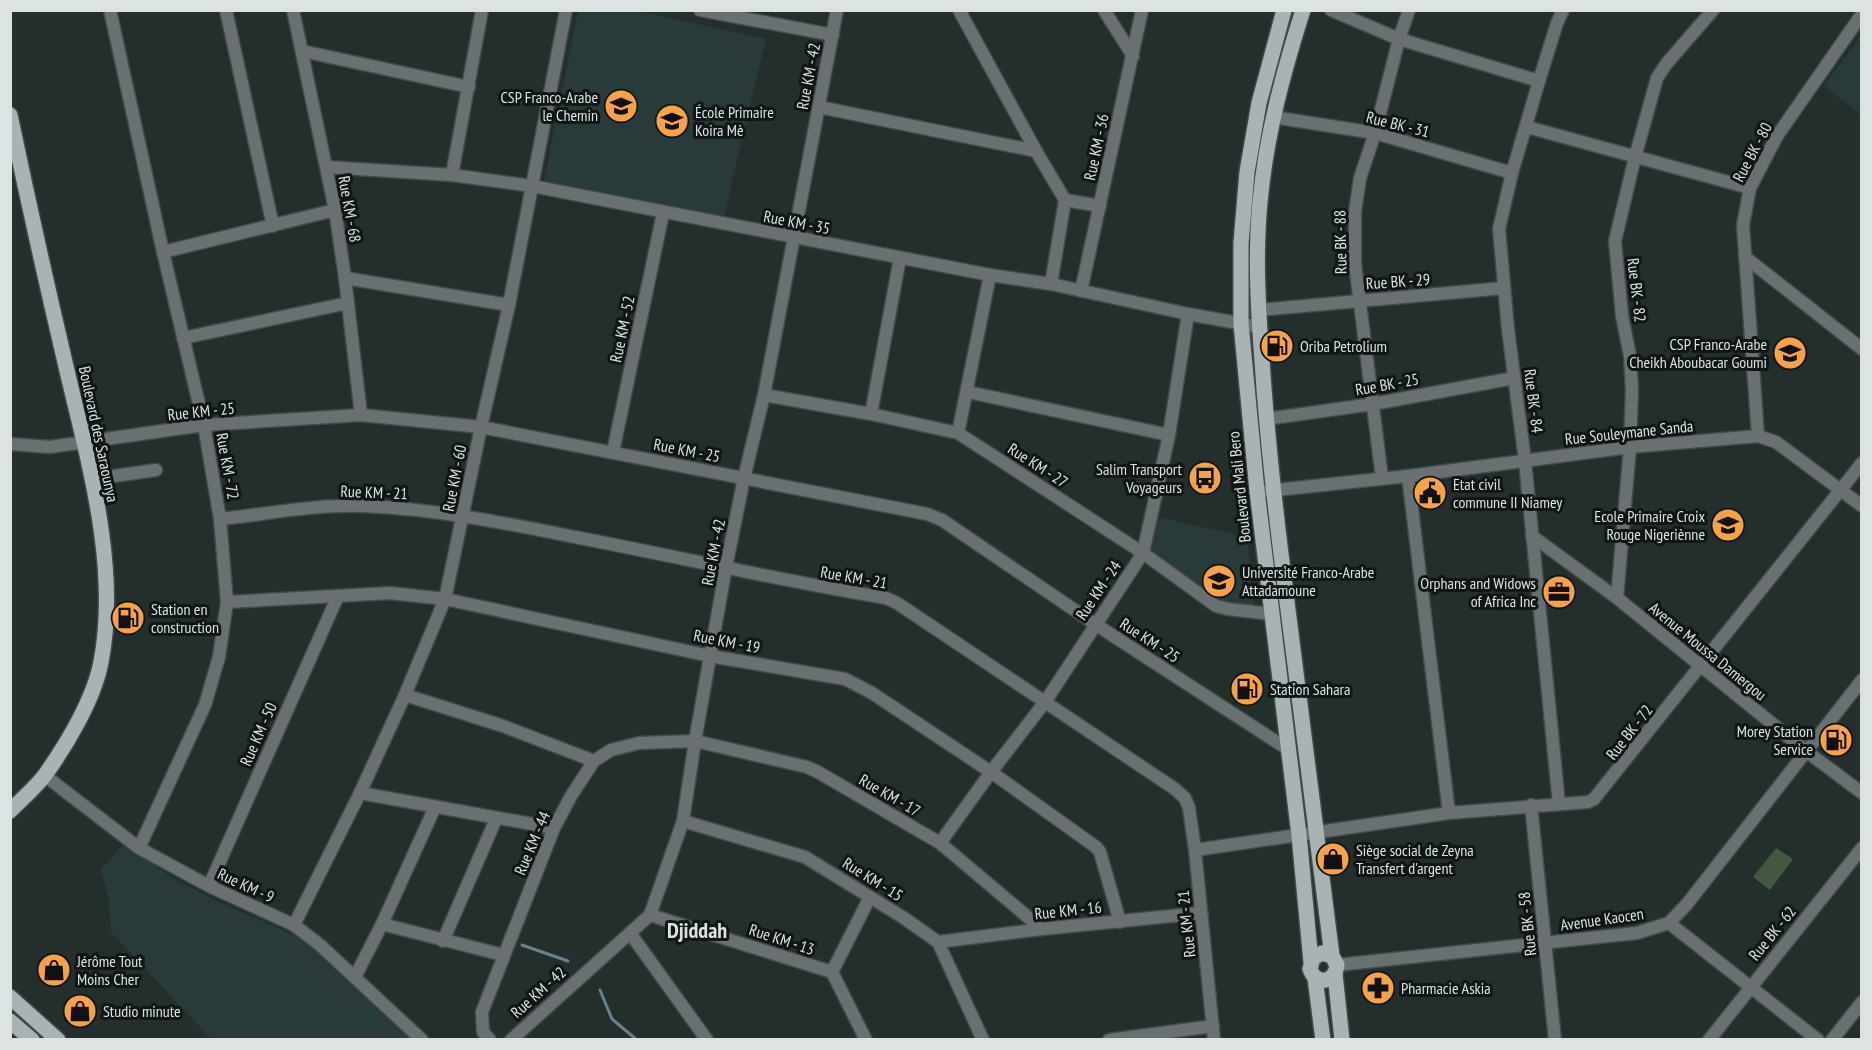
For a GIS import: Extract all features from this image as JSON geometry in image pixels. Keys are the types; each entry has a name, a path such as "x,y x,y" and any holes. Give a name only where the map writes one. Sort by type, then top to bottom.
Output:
{"main road":[{"name":"Boulevard Mali Bero","path":"1284,10 1259,103 1246,172 1241,243 1241,324 1265,492 1299,690 1335,965 1342,1040"},
{"name":"Boulevard Mali Bero","path":"1303,10 1273,117 1260,202 1258,310 1266,419 1265,492 1271,614 1299,835 1311,962"},
{"name":"Boulevard des Saraounya","path":"10,115 93,479 107,581 105,632 96,681 81,714 44,775 10,811"},
{"path":"1279,664 1287,666 1295,662"},
{"path":"1282,694 1290,688 1299,690"},
{"path":"1320,954 1335,965 1329,980 1315,978 1310,972 1311,962 1320,954"},
{"path":"1315,978 1323,1040"},
{"path":"10,996 58,1040"},
{"path":"10,1021 32,1040"}],"street":[{"name":"Rue KM - 72","path":"110,10 204,425 220,519 227,602 219,657 205,705 139,848"},
{"path":"226,10 273,226"},
{"name":"Rue KM - 68","path":"293,10 335,210 361,415"},
{"path":"452,175 482,10"},
{"name":"Rue KM - 60","path":"294,925 360,793 405,695 445,599 509,305 566,10"},
{"name":"Rue KM - 42","path":"511,1040 650,915 684,821 695,741 726,567 764,395 837,10"},
{"path":"959,10 1065,200 1051,284"},
{"path":"1104,10 1133,56"},
{"name":"Rue KM - 36","path":"1082,291 1142,10"},
{"path":"1331,10 1399,39 1539,81"},
{"name":"Rue BK - 88","path":"1382,478 1355,264 1355,212 1360,178 1409,10"},
{"name":"Rue BK - 84","path":"1559,804 1499,229 1512,173 1557,23 1563,10"},
{"name":"Rue BK - 82","path":"1617,598 1630,447 1632,390 1630,356 1622,316 1615,241 1635,157 1661,71 1713,10"},
{"path":"703,11 833,35"},
{"name":"Rue BK - 80","path":"1758,436 1750,304 1744,257 1743,225 1750,188 1777,136 1862,14"},
{"path":"302,51 469,87"},
{"path":"819,107 1036,151"},
{"name":"Rue BK - 31","path":"1273,117 1374,133 1512,173"},
{"path":"1527,127 1750,188"},
{"name":"Rue KM - 35","path":"326,167 452,175 532,186 793,238 990,275 1051,284 1260,327"},
{"path":"1065,200 1100,206"},
{"path":"163,252 335,210"},
{"name":"Rue KM - 52","path":"613,452 663,213"},
{"path":"1744,257 1862,349"},
{"path":"871,414 900,258"},
{"path":"958,433 990,275"},
{"path":"345,278 509,305"},
{"name":"Rue BK - 29","path":"1258,310 1504,288"},
{"path":"183,338 348,303"},
{"name":"Rue KM - 24","path":"940,843 1045,702 1143,553 1169,435 1188,314"},
{"name":"Rue BK - 25","path":"1266,419 1373,404 1514,378"},
{"path":"968,392 1169,435"},
{"name":"Rue KM - 27","path":"764,395 871,414 958,433 1143,553 1221,608 1271,614"},
{"name":"Rue KM - 25","path":"10,444 50,447 204,425 361,415 481,427 935,516 1095,624 1289,750"},
{"path":"1758,436 1776,442 1862,506"},
{"name":"Rue Souleymane Sanda","path":"1265,492 1630,447 1758,436"},
{"name":"Rue BK - 72","path":"1195,850 1449,813 1588,802 1600,794 1862,463"},
{"path":"93,479 156,470"},
{"path":"1408,476 1449,813"},
{"name":"Rue KM - 21","path":"220,519 339,506 390,507 463,515 812,586 892,600 1175,789 1185,798 1189,808 1195,850 1214,1040"},
{"name":"Avenue Moussa Damergou","path":"1532,536 1617,598 1806,751 1862,793"},
{"name":"Rue KM - 19","path":"227,602 390,593 445,599 710,656 844,680 858,685 991,772 1096,847 1100,852 1120,922"},
{"name":"Rue KM - 50","path":"209,886 338,596"},
{"name":"Avenue Kaocen","path":"1335,965 1637,933 1669,923 1687,904 1862,680"},
{"path":"405,695 503,726 594,761"},
{"name":"Rue KM - 44","path":"490,1040 483,1032 482,1012 503,955 554,828 571,796 594,761 611,750 639,743 695,741"},
{"name":"Rue KM - 17","path":"695,741 807,767 830,778 940,843 1042,929"},
{"name":"Rue KM - 9","path":"44,775 139,848 209,886 294,925 320,945 422,1040"},
{"path":"360,793 554,828"},
{"name":"Rue BK - 58","path":"1531,805 1555,1040"},
{"path":"355,977 382,924 435,807"},
{"path":"443,941 496,819"},
{"name":"Rue KM - 15","path":"684,821 798,854 820,864 938,942"},
{"name":"Rue BK - 62","path":"1709,1040 1862,848"},
{"path":"832,972 870,897"},
{"name":"Rue KM - 16","path":"938,942 1200,913"},
{"name":"Rue KM - 13","path":"650,915 832,972 866,1040"},
{"path":"1669,923 1818,1040"},
{"path":"382,924 503,955"},
{"path":"630,933 707,1040"},
{"path":"938,942 983,1040"},
{"path":"1832,1040 1862,1002"},
{"path":"1109,1040 1213,1026"}],"shaded area":[{"path":"578,11 638,11 766,39 724,216 544,181"},
{"path":"1861,36 1861,115 1824,86"},
{"name":"Université Franco-Arabe Attadamoune","path":"1158,517 1247,537 1255,609 1220,606 1150,556"},
{"path":"122,846 138,849 157,867 176,880 210,898 316,945 354,987 415,1039 211,1039 111,932 109,901 101,869"}],"green space":[{"path":"1776,848 1793,859 1770,890 1753,877"}],"waterway":[{"path":"522,945 568,961"},
{"path":"600,990 612,1019 637,1040"}],"place":[{"name":"CSP Franco-Arabe le Chemin","path":"621,106"},
{"name":"École Primaire Koira Mè","path":"672,121"},
{"name":"Oriba Petrolium","path":"1277,346"},
{"name":"CSP Franco-Arabe Cheikh Aboubacar Goumi","path":"1790,353"},
{"name":"Salim Transport Voyageurs","path":"1205,478"},
{"name":"Etat civil commune II Niamey","path":"1430,493"},
{"name":"Ecole Primaire Croix Rouge Nigeriènne","path":"1728,525"},
{"name":"Université Franco-Arabe Attadamoune","path":"1219,581"},
{"name":"Orphans and Widows of Africa Inc","path":"1559,592"},
{"name":"Station en construction","path":"128,618"},
{"name":"Station Sahara","path":"1247,689"},
{"name":"Morey Station Service","path":"1836,740"},
{"name":"Siège social de Zeyna Transfert d'argent","path":"1333,859"},
{"name":"Jérôme Tout Moins Cher","path":"54,970"},
{"name":"Pharmacie Askia","path":"1378,988"},
{"name":"Studio minute","path":"80,1011"}],"district":[{"name":"Djiddah","path":"697,930"}]}
